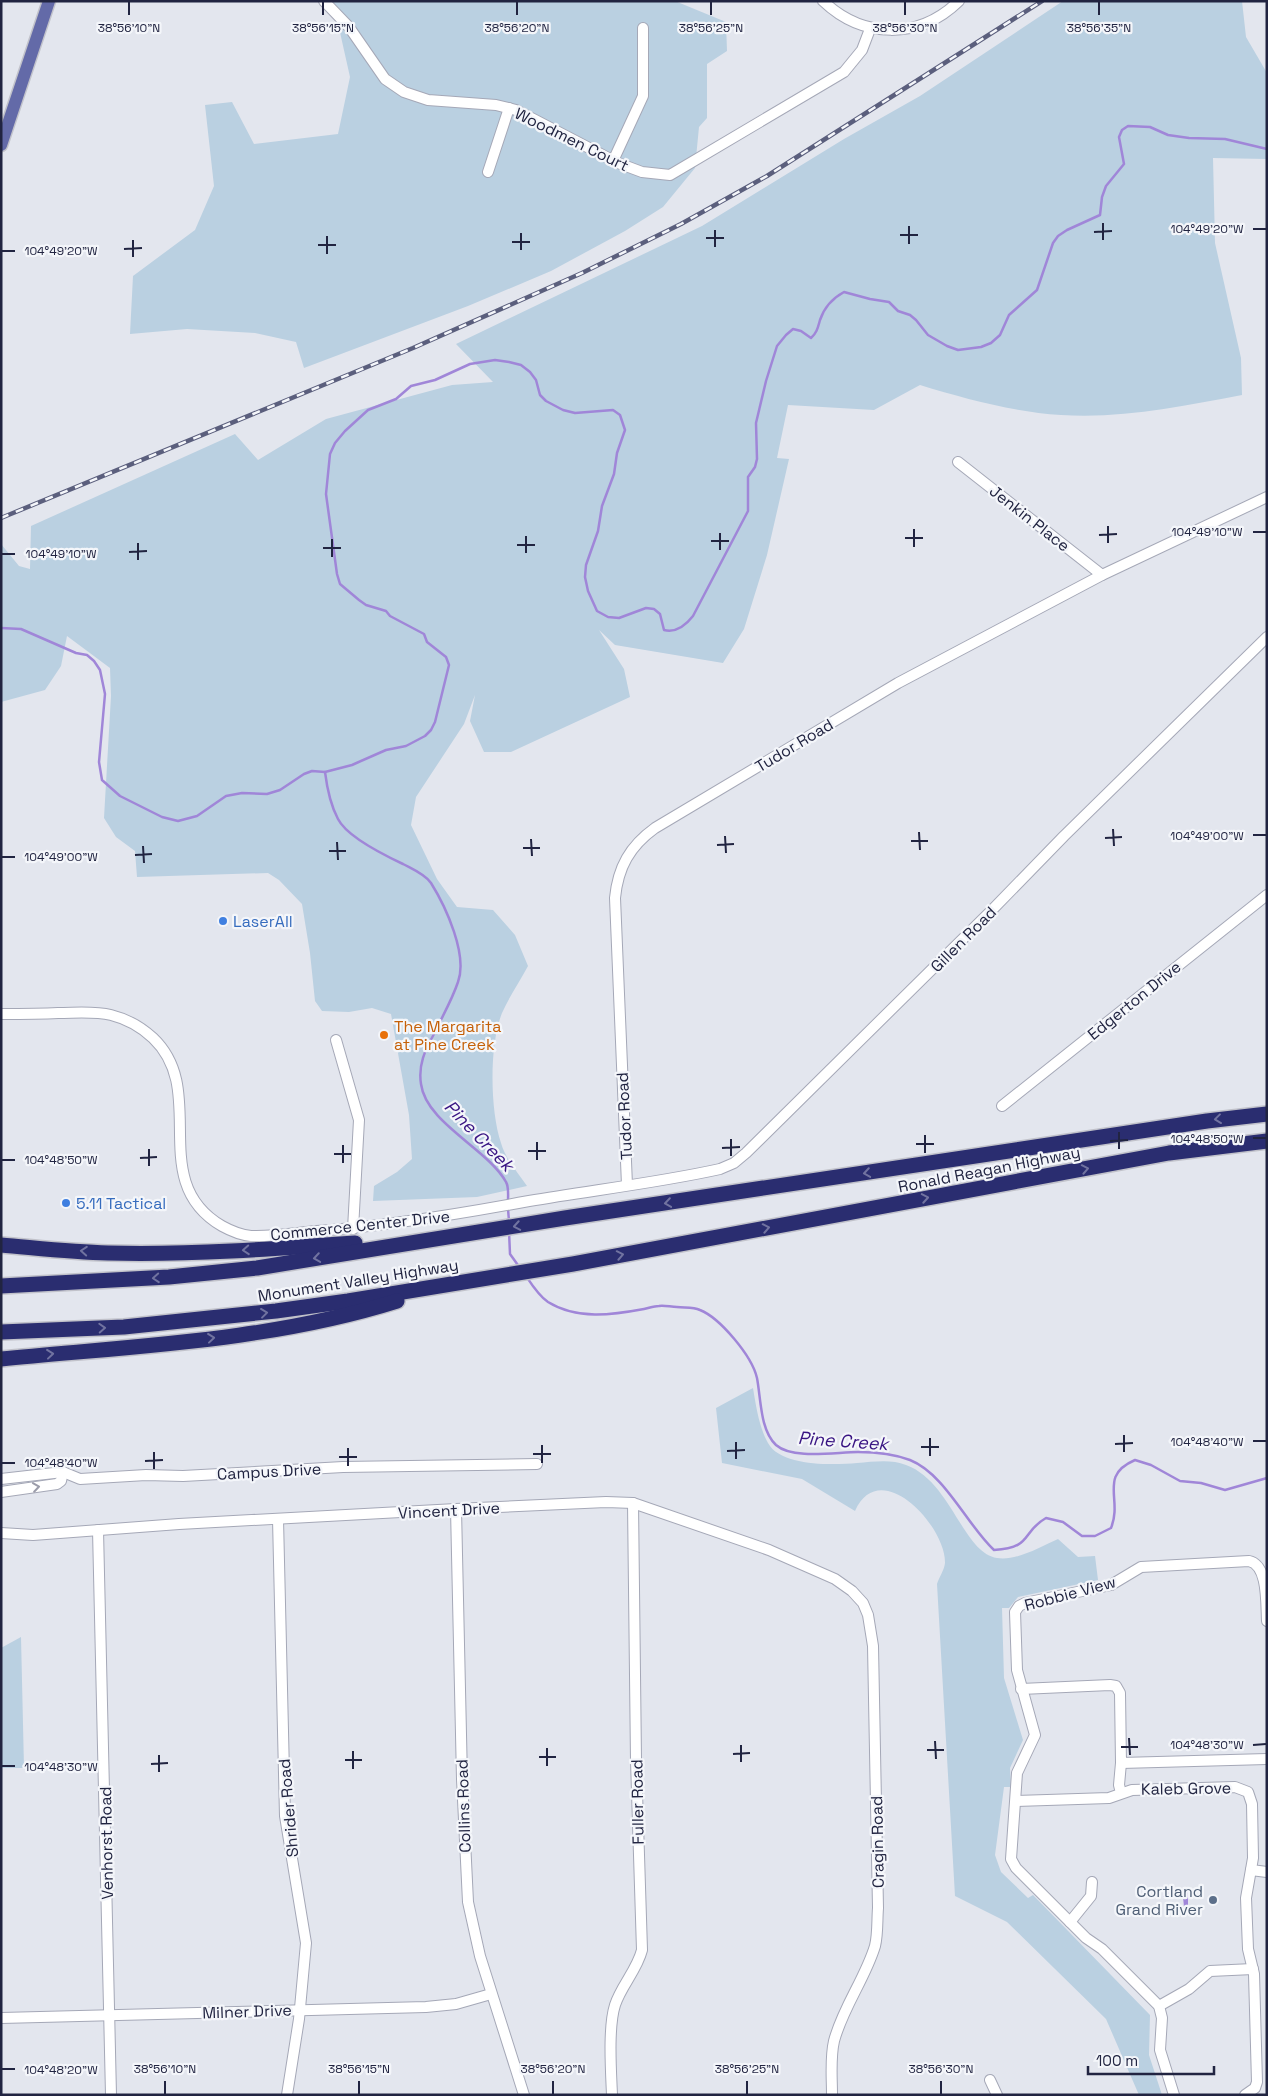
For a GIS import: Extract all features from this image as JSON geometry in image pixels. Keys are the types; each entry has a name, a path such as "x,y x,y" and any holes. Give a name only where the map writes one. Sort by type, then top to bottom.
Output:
{"highway":[{"name":"Ronald Reagan Highway","path":"716,1196 1198,1122 1267,1114"},
{"name":"Ronald Reagan Highway","path":"718,1237 1169,1153 1267,1141"},
{"name":"Monument Valley Highway","path":"1,1286 169,1277 257,1268 565,1218 716,1196"},
{"name":"Monument Valley Highway","path":"1,1332 124,1327 206,1319 348,1301 573,1264 718,1237"},
{"path":"1,1245 107,1253 169,1253 434,1239"},
{"path":"1,1359 253,1334 368,1310 448,1284"}],"main road":[{"path":"1,145 49,1"}],"street":[{"name":"Woodmen Court","path":"324,1 349,27 385,79 404,92 428,100 453,100 516,110 612,160 642,172 670,175 844,72 862,50 870,29"},
{"path":"823,1 842,16 870,29 894,30 914,28 935,20 959,1"},
{"path":"612,160 643,96 644,28"},
{"path":"488,172 508,108"},
{"name":"Jenkin Place","path":"958,462 1102,575"},
{"name":"Tudor Road","path":"627,1185 615,898 619,874 635,845 655,828 898,683 1102,575 1267,497"},
{"name":"Gillen Road","path":"627,1185 720,1169 740,1159 1267,637"},
{"name":"Edgerton Drive","path":"1002,1106 1267,895"},
{"name":"Commerce Center Drive","path":"1,1014 104,1014 128,1020 152,1037 168,1056 176,1075 180,1096 180,1157 187,1186 197,1204 206,1214 224,1228 240,1234 258,1236 353,1228 476,1211 627,1185"},
{"path":"336,1040 359,1120 353,1228"},
{"name":"Campus Drive","path":"1,1479 63,1472 80,1479 146,1475 167,1477 343,1467 536,1464"},
{"path":"1,1492 57,1484 61,1481 63,1472"},
{"name":"Vincent Drive","path":"1,1540 33,1535 98,1530 278,1519 633,1502 769,1550 828,1575 848,1588"},
{"name":"Fuller Road","path":"612,2095 611,2055 615,2006 638,1964 642,1950 636,1760 633,1502"},
{"name":"Collins Road","path":"456,1509 466,1878 475,1938 524,2095"},
{"name":"Shrider Road","path":"278,1519 285,1816 306,1943 300,2010 287,2095"},
{"name":"Venhorst Road","path":"98,1530 111,2095"},
{"name":"Vincent Drive","path":"1,1533 33,1535"},
{"name":"Robbie View","path":"1159,2006 1102,1948 1086,1938 1016,1868 1012,1861 1010,1853 1017,1773 1034,1737 1034,1729 1021,1689 1016,1666 1015,1612 1017,1608 1025,1603 1111,1585 1138,1568 1245,1561 1257,1562 1262,1566 1266,1574 1267,1621"},
{"name":"Cragin Road","path":"832,2095 832,2061 835,2040 841,2021 872,1953 876,1937 878,1908 873,1646 866,1608 860,1599 848,1588"},
{"path":"1021,1689 1116,1686 1120,1693 1121,1763 1119,1785 1121,1794"},
{"path":"1121,1763 1267,1759"},
{"name":"Kaleb Grove","path":"1016,1800 1109,1798 1132,1790 1235,1786 1250,1794 1252,1804 1253,1855 1246,1898 1248,1946 1253,1969 1257,2082 1255,2088 1244,2095"},
{"path":"1251,1870 1267,1872"},
{"path":"1070,1922 1091,1896 1092,1882"},
{"path":"1174,2095 1160,2050 1162,2018 1159,2006 1189,1989 1210,1971 1253,1969"},
{"name":"Milner Drive","path":"1,2018 434,2006 465,2002 491,1994"},
{"path":"990,2080 997,2095"}],"shaded area":[{"path":"333,1 675,1 726,22 727,51 707,64 707,118 699,127 695,168 663,207 625,231 551,271 468,306 304,368 296,342 255,333 187,329 130,334 133,276 195,230 214,186 205,105 232,102 254,144 338,134 350,77"},
{"path":"1063,1 1242,1 1246,37 1267,73 1267,159 1213,158 1215,243 1241,358 1242,395 1152,411 1084,416 1008,408 920,385 874,410 788,405 777,458 789,459 767,555 744,629 723,663 615,645 599,630 624,669 630,697 511,752 484,752 470,721 475,695 464,724 416,797 411,825 437,879 457,907 493,910 515,935 528,966 502,1013 495,1042 492,1078 497,1129 501,1143 509,1160 527,1186 477,1197 373,1201 374,1186 397,1172 412,1159 409,1115 391,1014 372,1008 349,1012 322,1011 315,1001 302,904 279,880 268,873 137,877 135,851 116,837 104,818 111,696 110,668 67,636 61,666 45,690 1,702 1,544 19,566 30,569 31,526 235,434 258,460 326,419 452,385 493,382 456,344 702,226 844,139 920,96"},
{"path":"753,1388 758,1416 765,1437 775,1451 784,1457 822,1464 882,1461 906,1465 921,1473 934,1486 946,1500 975,1544 985,1553 997,1558 1020,1555 1058,1539 1078,1557 1095,1556 1098,1580 1018,1597 1009,1608 1002,1608 1004,1678 1023,1740 1010,1768 1011,1787 1004,1787 995,1855 1001,1872 1028,1898 1033,1895 1150,2015 1149,2055 1162,2095 1139,2095 1106,2019 1007,1922 955,1896 937,1584 945,1563 942,1548 935,1531 910,1502 895,1493 880,1490 866,1496 855,1511 802,1479 722,1463 716,1408"},
{"path":"21,1637 24,1768 1,1768 1,1648"},
{"path":"1182,1889 1188,1889 1188,1907 1184,1907 1183,1897 1163,1897 1163,1892 1182,1891"}],"waterway":[{"path":"1,628 21,629 76,653 87,655 94,661 100,670 105,694 99,762 102,780 120,796 162,817 178,821 197,816 226,796 242,793 267,794 280,790 304,774 312,771 325,772 352,765 386,750 406,746 425,736 431,730 435,722 449,665 446,657 427,642 424,634 390,616 386,611 366,605 340,584 326,494 330,454 335,443 345,431 368,410 396,399 411,386 435,380 470,364 495,360 521,365 536,380 540,395 546,401 563,410 575,413 613,410 620,415 625,430 617,453 614,474 602,506 598,531 586,565 585,577 588,591 597,611 608,617 619,618 646,608 654,609 660,614 664,630 677,629 693,616 748,511 748,477 755,467 757,459 756,423 766,381 777,346 793,329 801,331 811,338 816,332 826,307 844,292 889,302 898,311 910,315 916,320 928,335 947,346 958,350 981,347 991,343 1000,335 1009,315 1037,290 1053,243 1058,236 1100,215 1102,197 1106,186 1124,164 1119,137 1122,130 1128,126 1150,127 1168,135 1189,138 1225,139 1267,149"},
{"name":"Pine Creek","path":"325,772 331,803 343,826 358,839 425,877 437,893 449,918 458,945 460,971 453,995 423,1058 420,1070 421,1084 425,1098 434,1111 497,1170 507,1184 508,1201"},
{"name":"Pine Creek","path":"508,1209 509,1221"},
{"name":"Pine Creek","path":"509,1231 510,1254 520,1268"},
{"name":"Pine Creek","path":"526,1276 545,1300 571,1312 595,1315 663,1306 695,1308 708,1314 726,1329 749,1359 757,1378 764,1423 771,1439 776,1445 784,1450 804,1454 871,1452 910,1460 934,1476 994,1550 1006,1549 1021,1543 1038,1523 1046,1518 1063,1522 1082,1536 1095,1536 1111,1528 1115,1507 1114,1481 1117,1473 1124,1466 1135,1460 1151,1465 1180,1481 1201,1483 1225,1490 1267,1478"}],"railway":[{"path":"1,518 413,348 582,273 681,224 767,176 1042,1"}],"place":[{"name":"LaserAll","path":"223,921"},
{"name":"The Margarita at Pine Creek","path":"384,1035"},
{"name":"5.11 Tactical","path":"66,1203"},
{"name":"Cortland Grand River","path":"1213,1900"}]}
